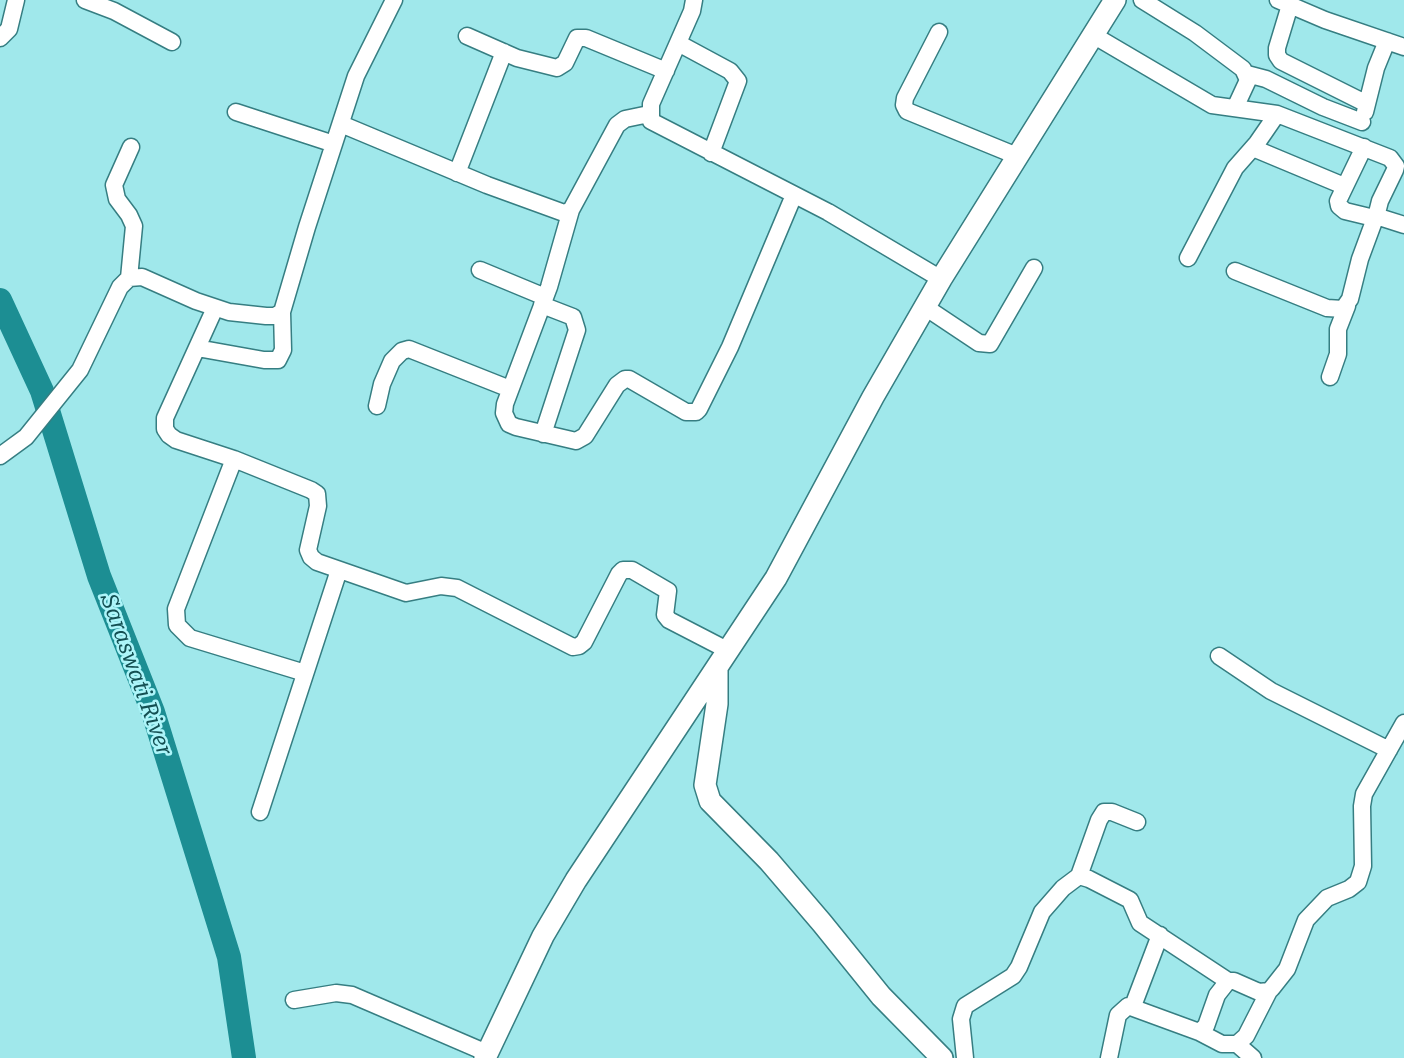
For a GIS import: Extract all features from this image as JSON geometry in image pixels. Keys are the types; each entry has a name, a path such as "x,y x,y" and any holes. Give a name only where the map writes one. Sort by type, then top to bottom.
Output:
{"street":[{"path":"0,38 9,29 16,0"},
{"path":"85,0 114,11 172,43"},
{"path":"197,348 278,360 283,350 282,312 310,215 356,76 394,0"},
{"path":"294,1000 336,993 352,995 486,1056 543,936 563,901 776,578 941,279 1115,0"},
{"path":"1142,0 1195,33 1247,74 1266,79 1323,107 1363,122"},
{"path":"695,1 651,104 651,121 828,212 941,279"},
{"path":"1367,104 1281,61 1277,48 1284,3 1404,47"},
{"path":"939,32 905,98 907,111 1017,156"},
{"path":"1093,35 1200,99 1222,107 1277,114 1391,158 1396,166 1363,249 1338,329 1338,354 1329,377"},
{"path":"467,36 528,61 557,68 565,63 577,38 581,37 666,71"},
{"path":"1387,41 1376,68 1360,146 1338,197 1339,206 1345,211 1376,216 1404,225"},
{"path":"678,43 730,71 738,81 711,153"},
{"path":"457,173 504,52"},
{"path":"1235,108 1248,80 1247,74"},
{"path":"236,112 334,144"},
{"path":"649,114 625,119 617,125 571,210 543,301 505,404 505,418 516,427 570,441 582,439 620,381 625,379 686,412 696,412 730,347 794,195"},
{"path":"1188,258 1236,168 1277,114"},
{"path":"341,124 557,212 571,210"},
{"path":"130,278 134,226 117,199 114,185 131,147"},
{"path":"1253,148 1344,186"},
{"path":"925,307 979,343 990,344 1034,268"},
{"path":"480,270 573,317 576,330 542,434"},
{"path":"1235,271 1327,308 1336,310 1347,306"},
{"path":"0,456 26,437 69,386 80,370 120,287 130,278 142,277 215,308 266,316 275,316 282,312"},
{"path":"215,308 165,418 165,429 176,440 234,459 317,494 318,506 308,551 317,562 406,593 441,586 457,588 573,647 584,642 619,574 623,570 632,570 668,591 665,615 669,620 729,651"},
{"path":"377,406 382,384 392,361 402,351 409,349 510,389"},
{"path":"234,459 176,609 177,625 190,638 305,673"},
{"path":"260,812 339,570"},
{"path":"1219,656 1271,691 1389,750"},
{"path":"717,670 717,704 705,785 710,801 778,872 881,996 942,1058"},
{"path":"1237,1044 1246,1036 1269,991 1287,969 1306,920 1327,898 1353,887 1357,882 1363,866 1363,800 1370,780 1404,723"},
{"path":"965,1058 961,1019 965,1006 1013,976 1042,912 1063,888 1079,876 1104,812 1112,812 1137,822"},
{"path":"1079,876 1130,900 1137,919 1228,981 1259,992 1269,991"},
{"path":"1133,1006 1160,935"},
{"path":"1199,1032 1206,1026 1217,995 1228,981"},
{"path":"1110,1058 1118,1015 1128,1006 1199,1032 1222,1044 1237,1044 1253,1058"}],"waterway":[{"name":"Saraswati River","path":"0,300 42,391 99,576 153,712 229,957 244,1058"}]}
